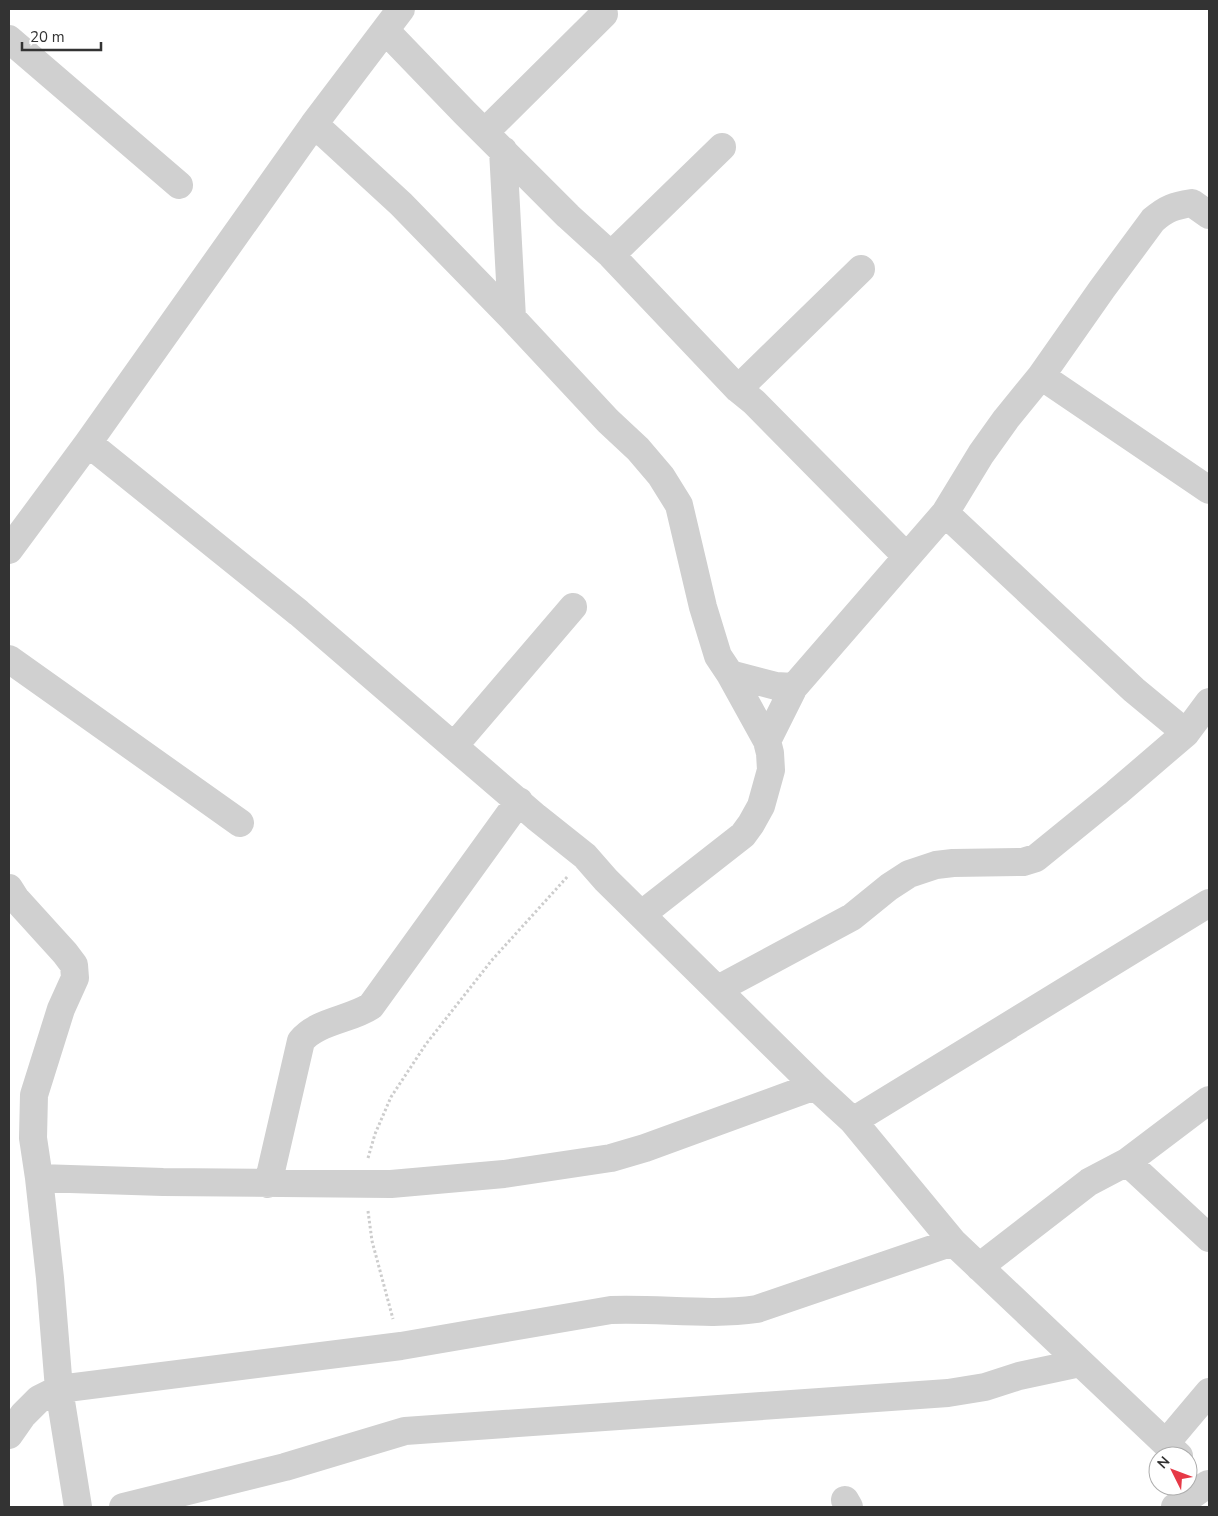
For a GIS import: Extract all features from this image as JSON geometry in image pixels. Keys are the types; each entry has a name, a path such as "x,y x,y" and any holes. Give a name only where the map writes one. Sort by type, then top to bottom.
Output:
{"street":[{"path":"512,318 494,141 604,14"},
{"path":"9,550 88,443 314,124 393,19 465,113 568,216 611,255 738,389 754,402 906,556"},
{"path":"9,39 178,185"},
{"path":"314,124 401,204 512,318 608,422 638,449 661,476 679,505 703,607 718,656 767,741 771,770 762,806 743,835 642,914"},
{"path":"611,255 722,147"},
{"path":"767,741 794,687 945,513 981,454 1153,220 1173,206 1204,202"},
{"path":"738,389 861,269"},
{"path":"1040,376 1209,490"},
{"path":"88,443 299,613 585,856 606,880 853,1121 953,1242 1168,1446"},
{"path":"945,513 1044,604 1109,668 1186,733"},
{"path":"454,746 572,607"},
{"path":"9,659 240,823"},
{"path":"730,674 776,686 794,687"},
{"path":"718,989 852,917 909,874 936,865 1023,862 1036,858 1186,733 1209,702"},
{"path":"268,1184 301,1041 307,1034 317,1029 360,1013 371,1006 518,801"},
{"path":"9,888 74,965 75,978 61,1009 34,1095 33,1138 50,1278 59,1389 78,1507"},
{"path":"853,1121 1209,903"},
{"path":"39,1178 268,1184 391,1184 504,1174 611,1158 654,1145 815,1086"},
{"path":"980,1267 1090,1182 1127,1162 1209,1100"},
{"path":"1127,1162 1209,1238"},
{"path":"9,1435 23,1415 39,1399 59,1389 401,1346 611,1310 637,1309 731,1313 757,1309 953,1242"},
{"path":"123,1507 285,1467 405,1432 948,1392 986,1387 1019,1376 1080,1363"},
{"path":"1175,1446 1209,1392"},
{"path":"1175,1507 1209,1485 1198,1475"}],"path":[{"path":"401,1346 372,1241 365,1184 367,1165 375,1134 391,1097 426,1044 492,960 585,856"}]}
